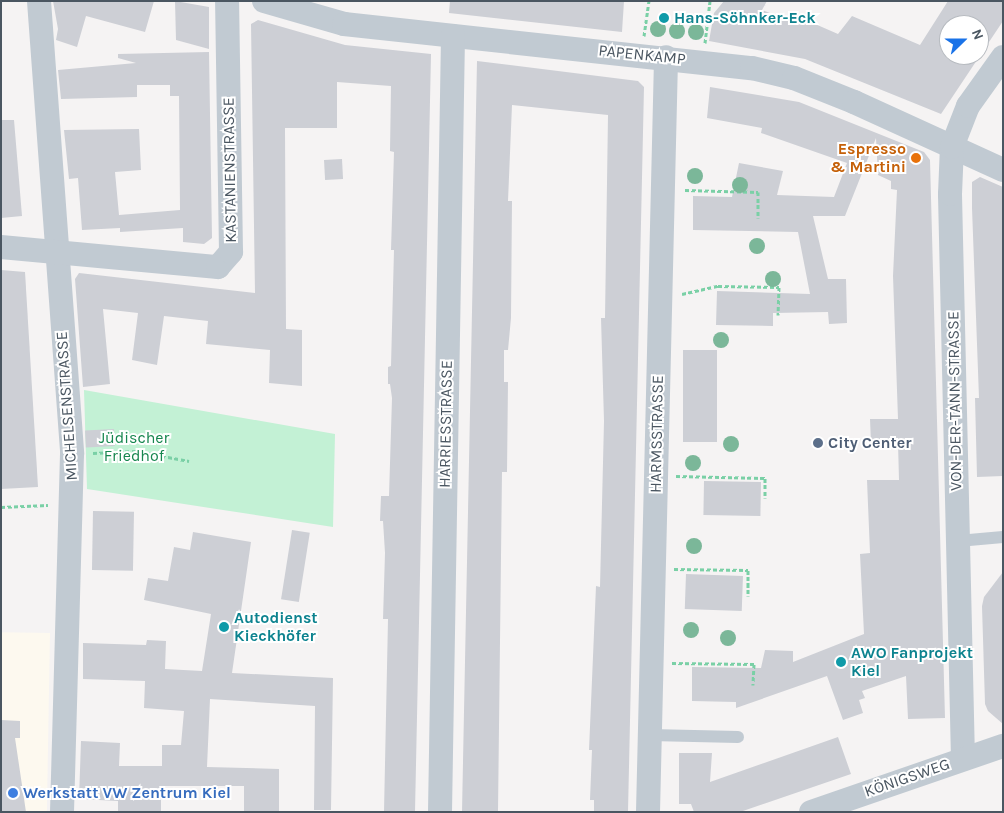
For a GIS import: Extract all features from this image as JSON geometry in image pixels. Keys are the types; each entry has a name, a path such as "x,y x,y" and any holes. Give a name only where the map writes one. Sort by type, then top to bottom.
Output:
{"street":[{"name":"MICHELSENSTRASSE","path":"39,1 72,454 62,812"},
{"name":"KASTANIENSTRASSE","path":"1,247 218,266 231,252 227,1"},
{"name":"PAPENKAMP","path":"264,1 344,24 642,54 703,62 794,78 1003,170"},
{"name":"HARRIESSTRASSE","path":"440,812 453,36"},
{"name":"HARMSSTRASSE","path":"648,812 666,57"},
{"name":"VON-DER-TANN-STRASSE","path":"963,759 950,194 952,147 968,106 1003,57"},
{"name":"KÖNIGSWEG","path":"811,812 1003,746"}],"lane":[{"path":"958,541 1003,537"},
{"path":"650,735 738,737"}],"path":[{"path":"642,54 649,1"},
{"path":"703,62 710,1"},
{"path":"697,190 758,192 758,218"},
{"path":"703,289 718,286 778,287 778,315"},
{"path":"72,454 136,451 190,461"},
{"path":"692,476 765,478 765,498"},
{"path":"1,507 72,504"},
{"path":"687,569 748,570 748,596"},
{"path":"689,663 754,664 753,685"}],"shaded area":[{"path":"1,632 50,633 47,812 1,811"}],"green space":[{"name":"Jüdischer Friedhof","path":"84,390 335,434 333,527 87,489"}],"building":[{"path":"53,1 154,1 145,32 86,16 77,47 56,40 58,29"},
{"path":"175,1 209,7 209,49 176,40"},
{"path":"450,1 624,1 622,32 449,13"},
{"path":"724,1 767,1 762,10 796,23 799,17 838,34 852,16 920,45 939,15 939,65 974,65 941,114 805,59 709,41 714,13"},
{"path":"948,1 1003,1 1003,21 989,42 989,15 939,15"},
{"path":"258,20 345,45 431,54 415,812 384,812 388,619 383,619 385,553 383,521 380,521 381,496 389,496 392,398 390,384 388,384 388,367 391,366 394,250 391,250 394,152 390,151 391,86 337,82 337,128 285,128 286,329 302,330 302,386 269,383 270,350 206,344 208,321 164,316 157,365 132,360 138,313 103,309 110,384 83,387 75,279 79,273 255,293 251,24"},
{"path":"209,52 212,238 204,244 183,242 183,228 120,232 120,228 82,230 78,178 69,179 64,130 139,129 141,170 115,172 119,215 180,210 179,96 170,96 170,85 137,85 137,97 61,99 58,70 136,63 118,58 118,54"},
{"path":"477,61 638,81 644,87 628,812 594,812 594,800 590,800 592,750 589,750 596,586 600,587 604,421 601,318 605,318 608,115 512,105 508,201 512,201 511,318 508,350 504,350 504,382 508,382 507,472 502,472 498,812 462,812"},
{"path":"710,87 799,102 924,152 930,160 945,718 908,719 906,676 862,691 865,698 859,700 863,713 843,720 827,676 736,708 736,702 692,701 692,667 761,668 765,650 793,651 793,662 864,634 860,554 870,553 867,480 899,480 898,443 871,443 870,419 898,419 893,276 897,190 891,189 891,181 878,175 876,138 845,216 813,216 828,279 846,279 847,323 829,324 828,312 773,313 773,326 716,325 717,291 810,294 798,232 693,230 693,196 732,197 739,163 783,171 777,195 834,197 847,163 761,133 762,128 707,118"},
{"path":"1,120 14,120 22,216 1,218"},
{"path":"342,159 343,179 325,180 324,160"},
{"path":"980,177 1003,187 1003,476 977,477 975,398 979,398 972,182"},
{"path":"1,270 25,272 38,487 1,489"},
{"path":"683,350 717,350 717,442 683,442"},
{"path":"114,429 115,446 86,447 85,431"},
{"path":"704,481 761,482 760,516 703,515"},
{"path":"93,511 134,512 133,571 92,570"},
{"path":"292,530 310,533 299,602 281,599"},
{"path":"193,532 251,542 232,673 333,678 331,810 314,810 315,706 210,699 207,767 279,769 279,812 244,812 244,786 161,786 161,812 118,812 118,801 79,799 81,741 120,743 119,766 162,766 162,745 181,745 184,711 144,708 145,681 83,679 83,643 146,645 147,640 166,641 165,669 202,671 211,614 144,600 148,578 168,581 174,547 190,550"},
{"path":"1003,572 1003,724 988,711 985,704 982,606 984,597"},
{"path":"686,574 743,576 742,611 685,609"},
{"name":"Werkstatt VW Zentrum Kiel","path":"1,720 20,721 20,738 15,738 26,812 1,812"},
{"path":"838,737 851,774 740,812 694,812 691,804 679,804 679,753 712,753 710,782"}],"place":[{"name":"Hans-Söhnker-Eck","path":"664,18"},
{"name":"Espresso & Martini","path":"916,158"},
{"name":"City Center","path":"818,443"},
{"name":"Autodienst Kieckhöfer","path":"224,627"},
{"name":"AWO Fanprojekt Kiel","path":"841,662"},
{"name":"Werkstatt VW Zentrum Kiel","path":"13,793"}]}
